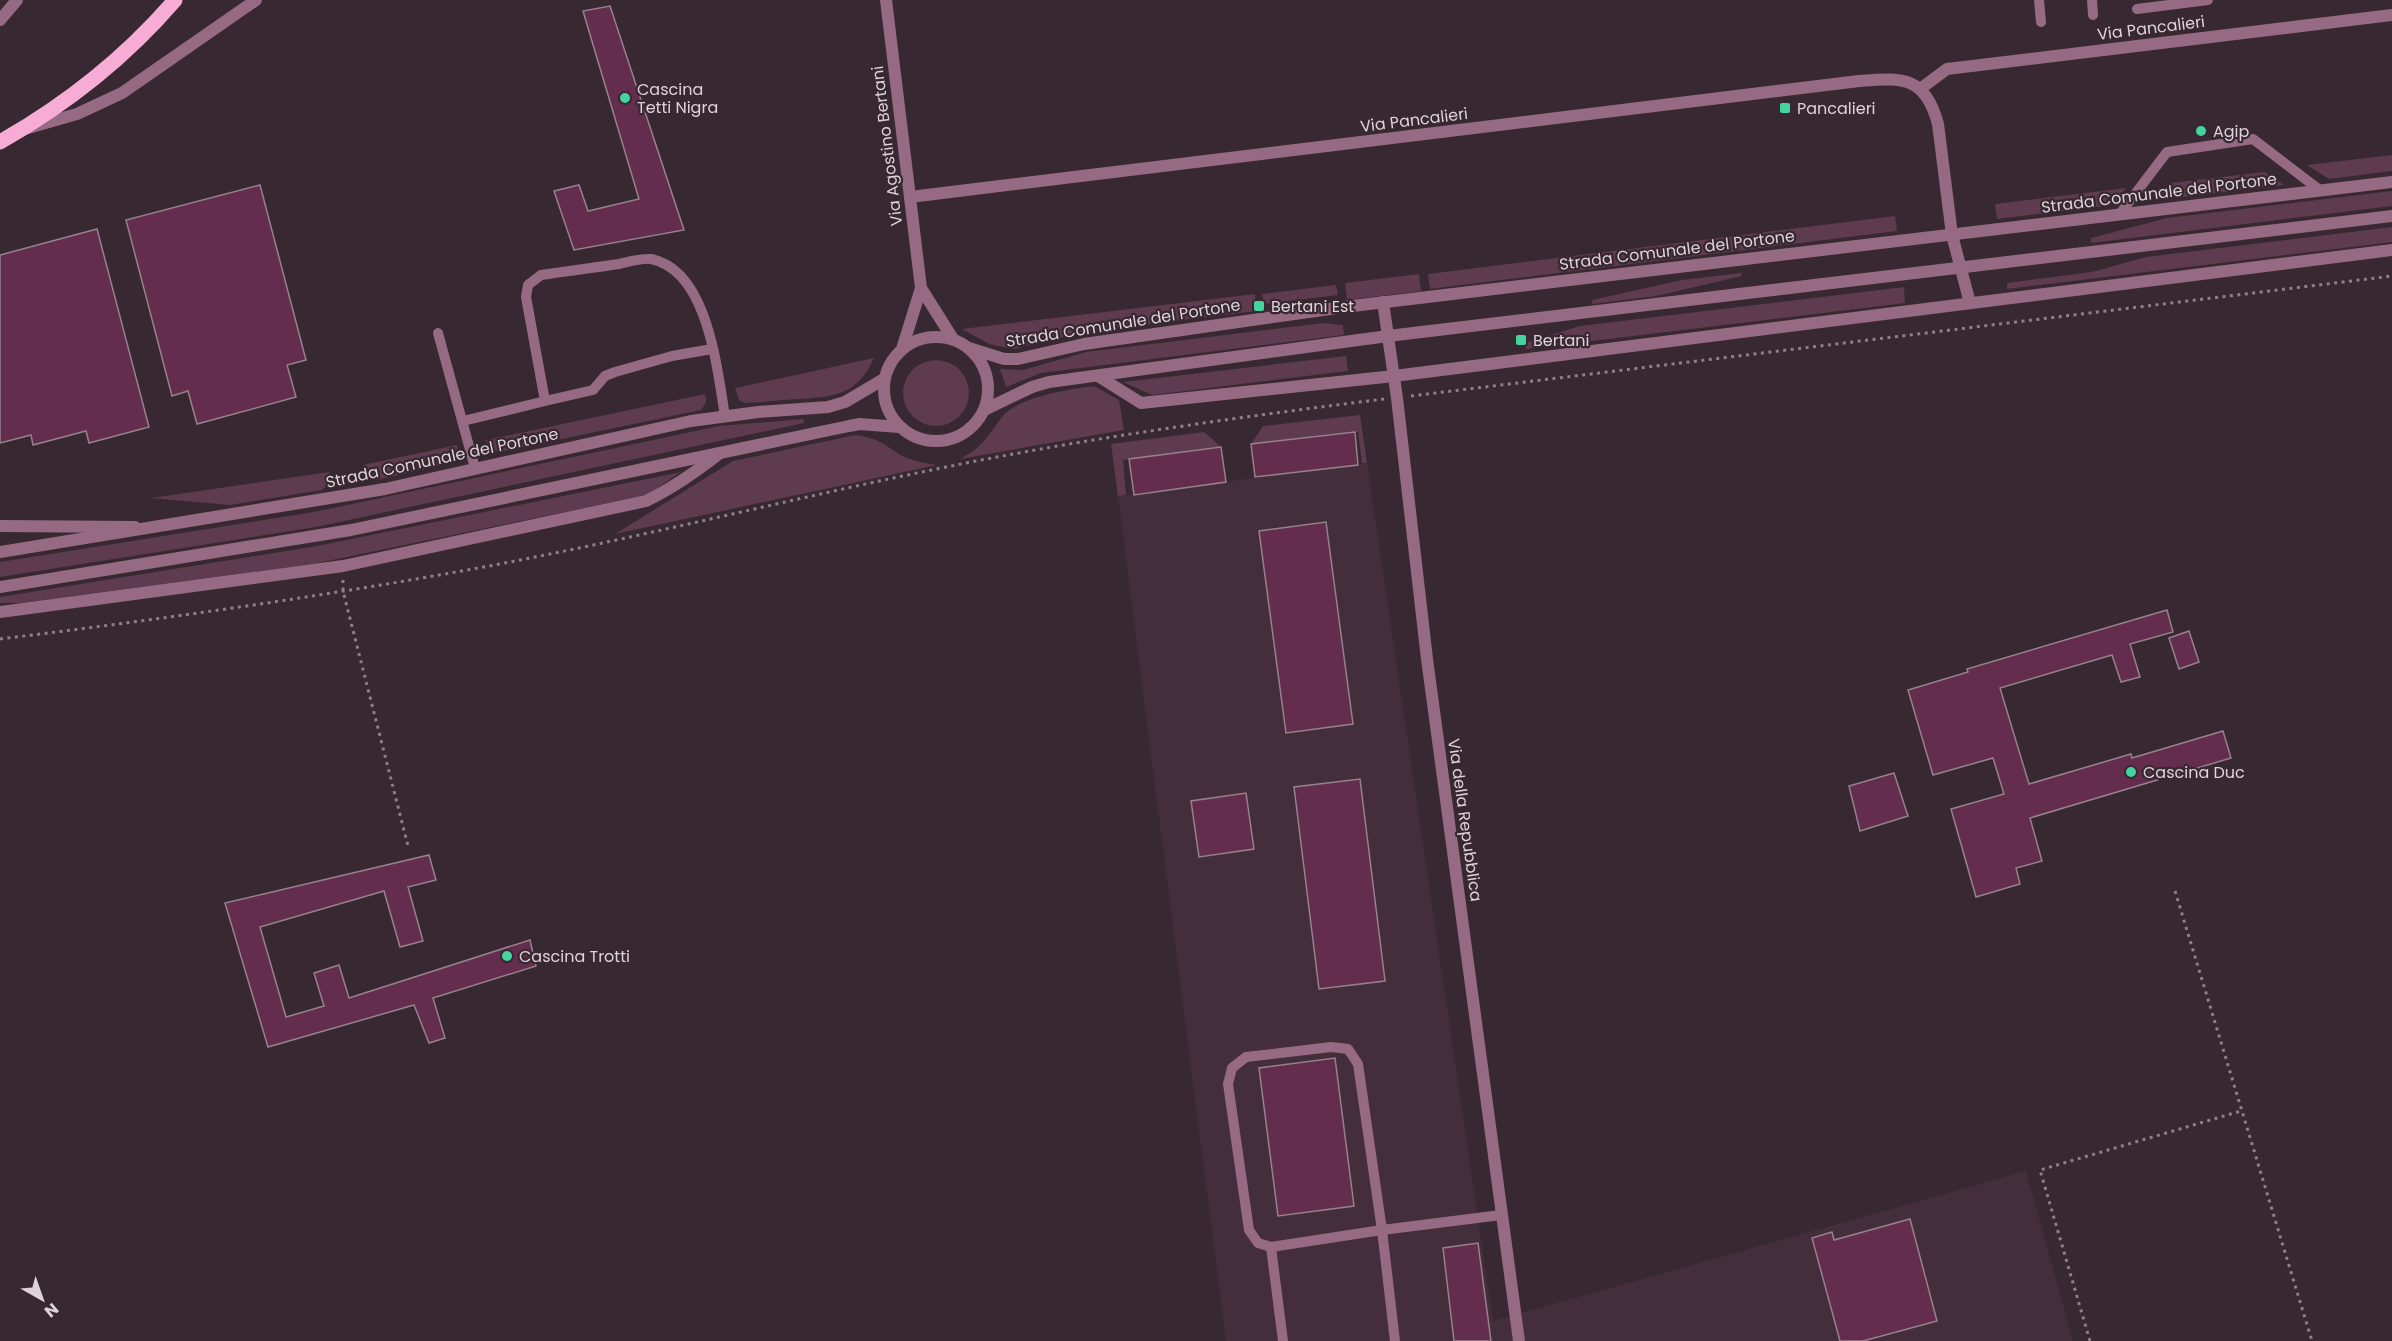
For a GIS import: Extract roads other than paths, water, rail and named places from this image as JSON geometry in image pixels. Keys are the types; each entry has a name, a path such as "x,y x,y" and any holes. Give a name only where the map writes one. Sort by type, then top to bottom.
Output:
{"main road":[{"path":"0,142 72,95 126,51 175,0"}],"street":[{"path":"0,20 17,0"},
{"path":"21,130 77,114 122,93 256,0"},
{"name":"Via Agostino Bertani","path":"886,0 921,288 903,349"},
{"name":"Via Pancalieri","path":"910,197 1858,81 1904,80 1920,88 1947,69 2392,15"},
{"path":"1920,88 1930,101 1938,124 1952,235 1970,303"},
{"name":"Strada Comunale del Portone","path":"969,348 1004,359 1018,359 1084,344 1383,302 2392,182"},
{"path":"984,410 1032,387 1049,382 1098,375 1388,336 2392,216"},
{"path":"1098,375 1141,403 1394,376 2392,250"},
{"name":"Via Agostino Bertani","path":"921,288 953,339"},
{"name":"Via della Repubblica","path":"1383,302 1397,398 1427,659 1519,1341"},
{"path":"953,339 969,348 976,354 985,369 989,391 979,420 962,435 939,442 919,439 899,427 887,411 885,403 884,379 888,365 903,349 917,340 953,339"},
{"name":"Strada Comunale del Portone","path":"0,552 350,495 725,416 828,407 845,402 884,379"},
{"path":"0,586 351,530 860,424 899,427"},
{"path":"0,612 343,566 646,501 692,475 720,453"},
{"path":"0,526 146,527"}],"lane":[{"path":"2039,0 2041,22"},
{"path":"2092,0 2093,15"},
{"path":"2137,9 2208,0"},
{"path":"2119,215 2167,152 2253,139 2321,190"},
{"path":"545,401 526,297 528,285 541,275 649,259 668,266 685,279 700,302 725,416"},
{"path":"438,333 475,468"},
{"path":"463,421 593,390 605,376 615,372 672,356 712,349"},
{"path":"1395,1341 1383,1230 1358,1064 1348,1050 1331,1047 1246,1057 1233,1068 1228,1084 1249,1230 1258,1243 1271,1247 1383,1230 1501,1215"},
{"path":"1271,1247 1283,1341"}],"place":[{"name":"Cascina Tetti Nigra","path":"625,98"},
{"name":"Pancalieri","path":"1785,108"},
{"name":"Agip","path":"2201,131"},
{"name":"Bertani Est","path":"1259,306"},
{"name":"Bertani","path":"1521,340"},
{"name":"Cascina Duc","path":"2131,772"},
{"name":"Cascina Trotti","path":"507,956"}]}
